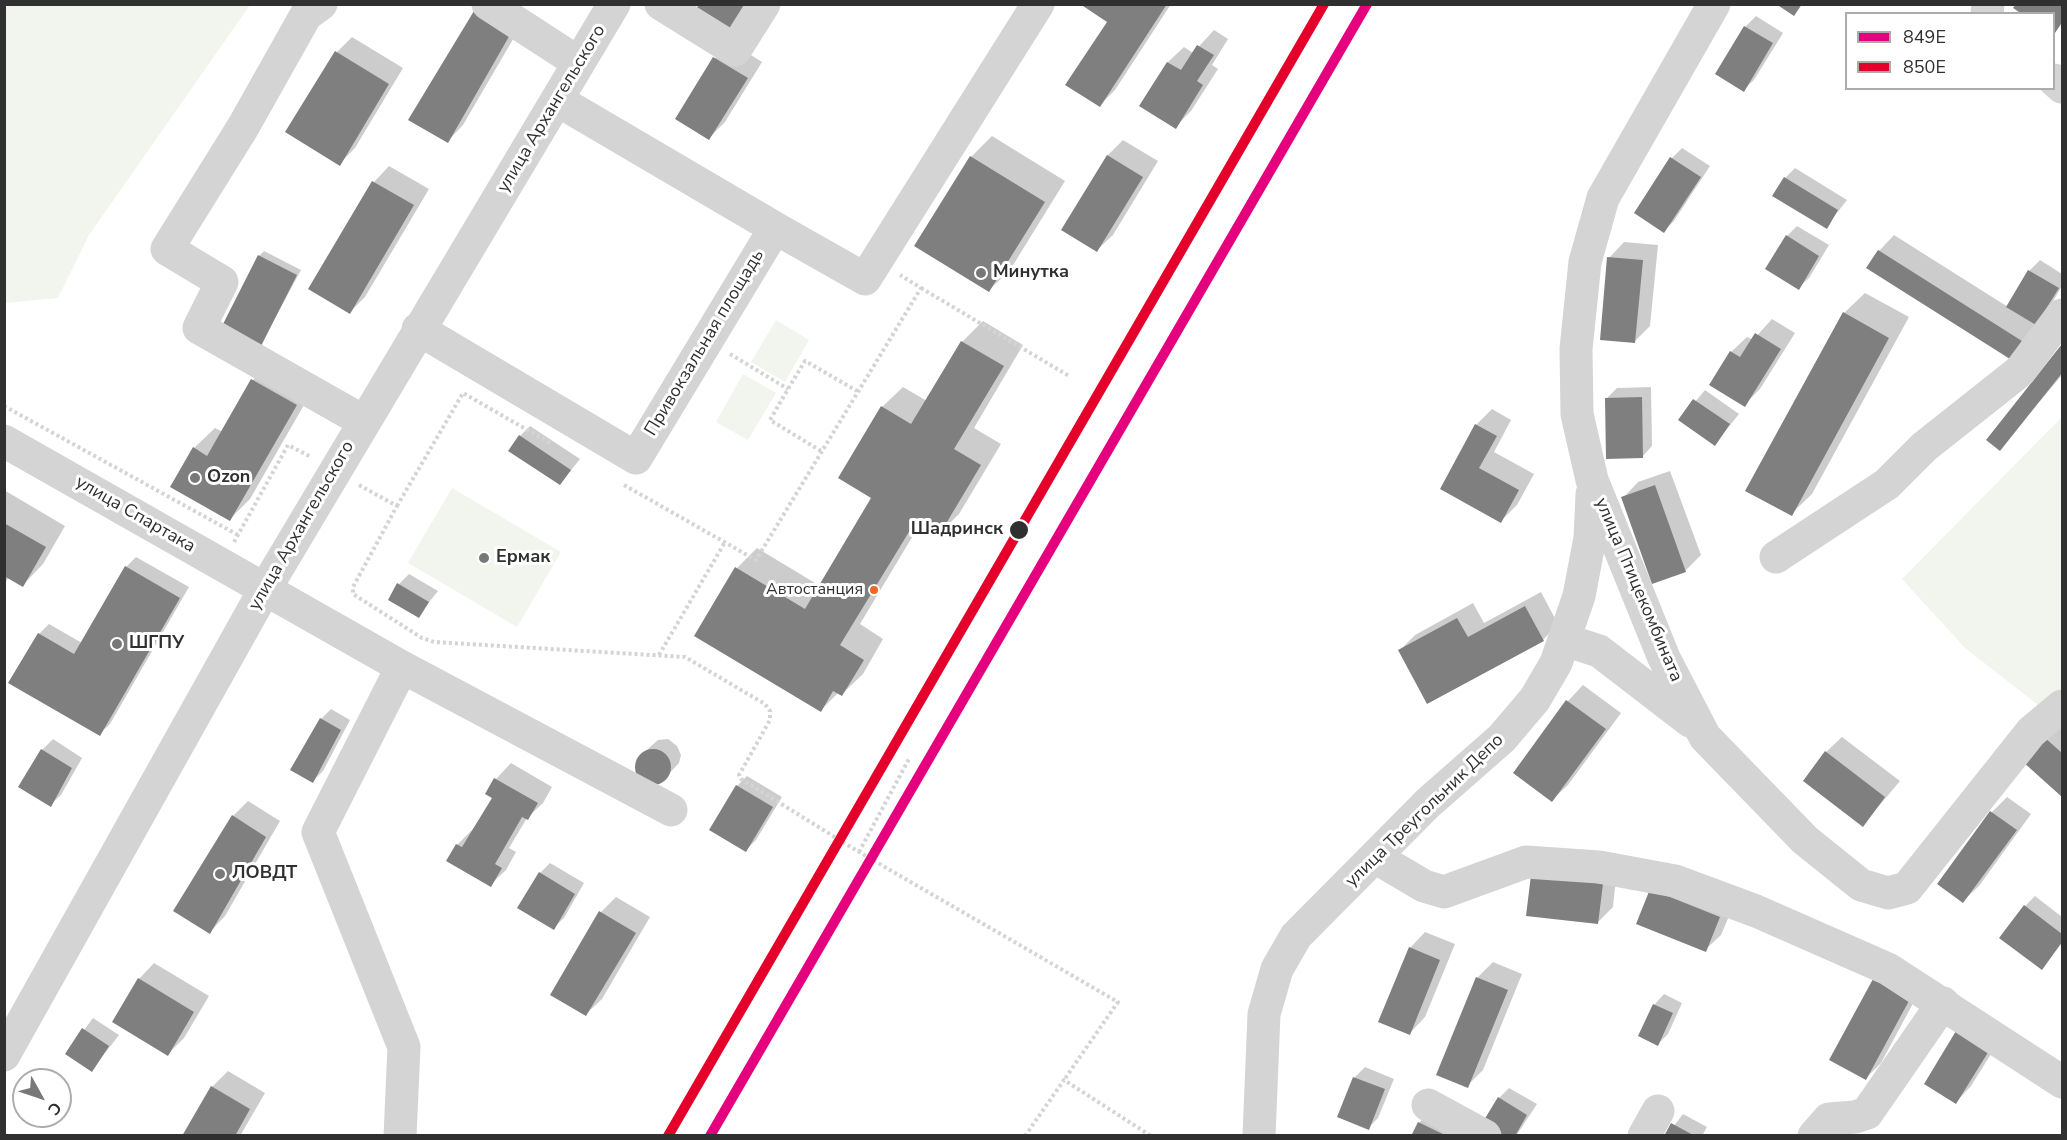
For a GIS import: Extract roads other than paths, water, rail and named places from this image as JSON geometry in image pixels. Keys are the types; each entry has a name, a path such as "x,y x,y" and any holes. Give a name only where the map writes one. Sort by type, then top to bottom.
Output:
{"street":[{"path":"321,4 306,15 243,127 167,249 222,282 199,328 363,421"},
{"path":"488,4 579,63"},
{"name":"улица Архангельского","path":"4,1055 265,589 363,421 614,4"},
{"path":"661,4 735,50 764,4"},
{"path":"557,100 865,279 1038,4"},
{"name":"улица Птицекомбината","path":"1714,4 1603,198 1584,262 1576,349 1577,414 1592,480 1664,658 1705,737 1805,840 1861,885 1888,893 1907,888 2031,732 2062,706"},
{"name":"Привокзальная площадь","path":"418,329 636,458 775,228"},
{"path":"1776,557 1887,484 1924,447 2020,370 2062,315"},
{"name":"улица Спартака","path":"4,441 402,667 670,810"},
{"name":"улица Треугольник Депо","path":"1259,1136 1264,1014 1277,969 1296,936 1428,803 1502,738 1535,699 1556,663 1579,596 1590,538 1592,480"},
{"path":"1565,640 1599,651 1701,729"},
{"path":"400,1136 404,1047 318,832 402,667"},
{"path":"1375,857 1424,886 1444,892 1526,862 1599,867 1674,881 1756,911 1888,969 2062,1082"},
{"path":"1814,1136 1829,1119 1855,1117 1867,1113 1943,1004"},
{"path":"1428,1105 1485,1136"}],"place":[{"name":"Минутка","path":"981,273"},
{"name":"Ozon","path":"195,478"},
{"name":"Шадринск","path":"1019,530"},
{"name":"Ермак","path":"484,558"},
{"name":"Автостанция","path":"874,590"},
{"name":"ШГПУ","path":"117,644"},
{"name":"ЛОВДТ","path":"220,874"}]}
